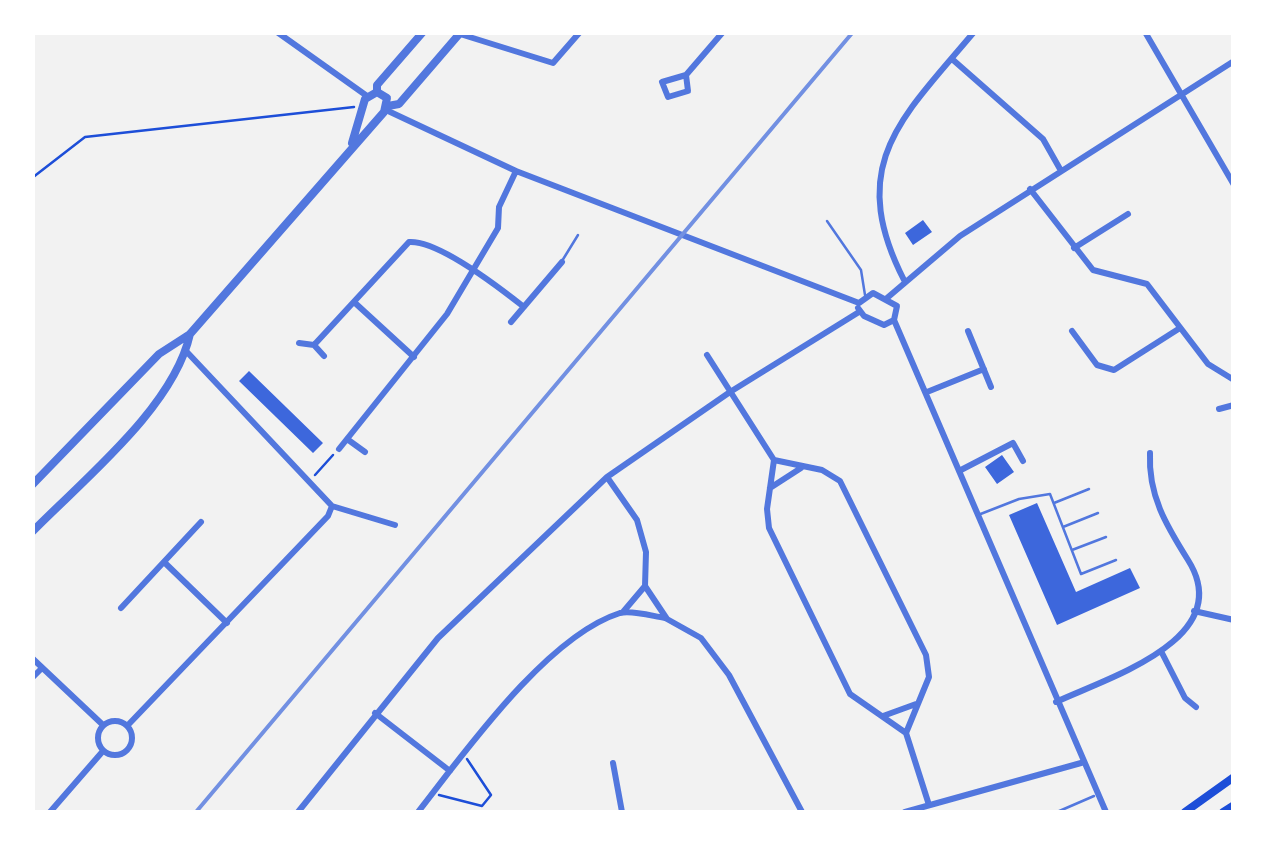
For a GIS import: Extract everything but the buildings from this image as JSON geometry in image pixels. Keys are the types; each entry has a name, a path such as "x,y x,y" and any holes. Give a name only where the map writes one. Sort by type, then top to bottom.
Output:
{"main road":[{"path":"1185,812 1234,778"},
{"path":"1223,812 1234,805"}],"street":[{"path":"277,32 366,102 370,113 398,104 461,33 553,63 580,32"},
{"path":"352,146 366,102 423,32"},
{"path":"686,75 723,32"},
{"path":"904,280 884,241 877,199 882,165 896,126 974,32"},
{"path":"1145,32 1234,185"},
{"path":"952,59 1043,139 1060,169"},
{"path":"887,298 904,280 1030,189 1234,61"},
{"path":"32,485 159,354 190,334 385,110 387,98 377,92"},
{"path":"385,110 516,170 859,308 884,325 894,320"},
{"path":"339,449 414,357 473,272 498,228 499,207 516,170"},
{"path":"1030,189 1093,270 1147,284 1208,364 1234,380"},
{"path":"1074,248 1128,214"},
{"path":"314,346 409,242 422,241 524,307"},
{"path":"511,322 562,262"},
{"path":"298,812 374,713 500,575 607,477 859,308 865,294 887,298 898,306 894,320 1102,812"},
{"path":"354,302 414,357"},
{"path":"1072,331 1097,365 1114,370 1180,328"},
{"path":"968,331 991,387"},
{"path":"32,532 148,412 186,352 190,334"},
{"path":"299,343 314,346 324,356"},
{"path":"186,352 332,506 395,525"},
{"path":"707,356 774,460 769,528 850,694 906,733 929,805"},
{"path":"927,392 984,369"},
{"path":"1219,409 1234,405"},
{"path":"347,439 365,452"},
{"path":"958,471 1013,443 1023,462"},
{"path":"1056,702 1162,654 1178,641 1194,611 1198,586 1155,498 1150,453"},
{"path":"774,460 822,470 840,481 926,654 929,677 906,733"},
{"path":"770,488 802,467"},
{"path":"418,812 464,755 571,638 623,612 644,586 646,552 637,520 607,477"},
{"path":"103,750 116,754 129,748 128,725 328,516 332,506"},
{"path":"120,608 201,522"},
{"path":"164,562 227,623"},
{"path":"644,586 666,618"},
{"path":"1194,611 1234,620"},
{"path":"623,612 666,618 701,638 729,675 802,812"},
{"path":"1162,654 1184,698 1196,708"},
{"path":"32,658 104,724"},
{"path":"32,678 42,668"},
{"path":"883,716 918,704"},
{"path":"374,713 450,771"},
{"path":"104,724 113,721 128,725"},
{"path":"50,812 103,750 104,724"},
{"path":"905,812 1081,763"},
{"path":"613,764 622,812"},
{"path":"1092,786 1102,812"}],"lane":[{"path":"827,220 861,270 865,294"},
{"path":"562,262 578,235"},
{"path":"1054,503 1089,488"},
{"path":"977,516 1019,499 1050,494 1081,574 1116,560"},
{"path":"1063,528 1098,513"},
{"path":"1072,550 1106,537"},
{"path":"1057,812 1094,796"}],"path":[{"path":"32,178 85,137 342,112 366,102"},
{"path":"311,480 339,449"},
{"path":"433,794 482,806 491,794 464,755"}],"railway":[{"path":"196,812 853,32"}]}
